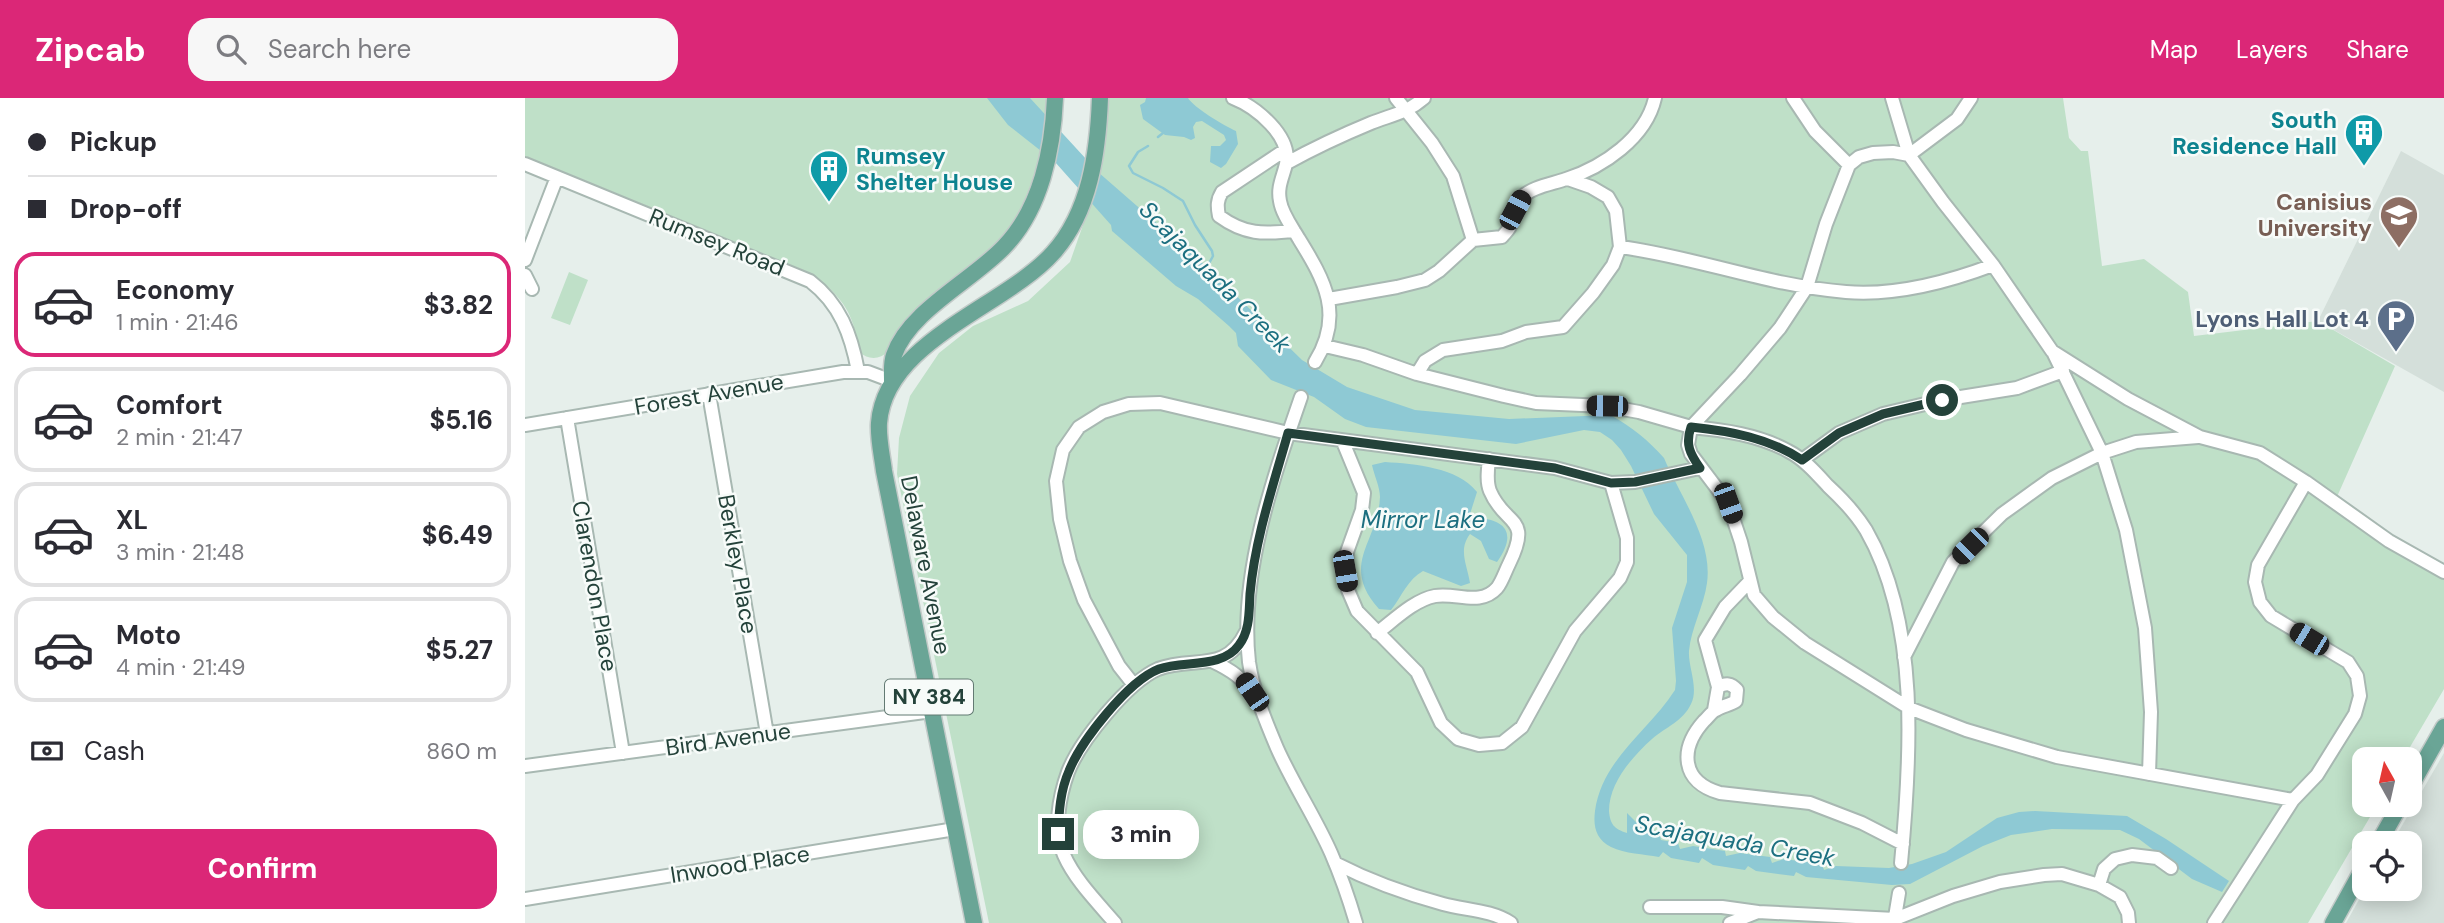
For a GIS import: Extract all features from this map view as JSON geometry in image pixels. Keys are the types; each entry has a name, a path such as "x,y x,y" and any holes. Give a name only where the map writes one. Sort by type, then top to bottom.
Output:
{"main road":[{"name":"Delaware Avenue","path":"892,382 939,335 1041,265 1066,236 1082,210 1095,151 1100,98"},
{"name":"Delaware Avenue","path":"974,923 879,442 881,412 892,382 893,357 903,339 924,314 1005,247 1029,210 1045,169 1055,103"},
{"path":"2422,766 2444,727"},
{"path":"2333,923 2352,889"}],"street":[{"path":"1233,98 1248,104 1273,127 1285,145 1280,201 1294,231 1317,268 1329,299 1331,317 1325,346 1315,362"},
{"path":"1396,98 1432,143 1453,176 1473,240"},
{"path":"1294,231 1261,234 1234,227 1219,216 1218,199 1222,192 1286,157 1407,111 1424,98"},
{"path":"1329,299 1425,280 1473,240 1502,237 1511,226 1521,197 1542,186 1568,179 1610,158 1634,137 1653,107 1655,98"},
{"path":"1793,98 1815,131 1849,165"},
{"path":"1892,98 1909,155 1993,265 2052,351 2102,453 2126,530 2145,628 2151,712 2149,775"},
{"path":"1971,98 1957,119 1909,155 1893,152 1873,153 1849,165 1826,224 1807,287 1780,328 1691,427 1688,445 1691,454 1728,503 1754,595 1805,643 1909,708 1966,730 2057,757 2293,800"},
{"name":"Rumsey Road","path":"525,164 810,281 832,301 842,315 858,371"},
{"path":"525,260 557,177"},
{"path":"1417,374 1425,361 1443,350 1502,341 1526,332 1563,327 1593,293 1613,265 1620,247 1616,211 1608,197 1591,187 1568,179"},
{"path":"1620,247 1658,252 1807,287 1849,293 1905,289 1957,279 1993,265"},
{"path":"525,275 531,289"},
{"path":"1325,346 1363,355 1417,374 1536,403 1607,406 1691,427 1724,430 1787,450 1802,460 1865,529 1886,574 1904,657 1909,708 1910,747 1901,863"},
{"path":"2052,351 2128,400 2200,437 2260,453 2389,541 2444,572"},
{"name":"Forest Avenue","path":"525,425 858,371 868,372 892,382"},
{"path":"1802,460 1839,433 1883,414 1942,400 2017,388 2063,371"},
{"name":"Berkley Place","path":"709,394 767,734"},
{"path":"1301,397 1288,433 1253,563 1247,629 1250,665 1277,748 1335,863 1356,923"},
{"path":"1134,685 1119,666 1084,600 1070,561 1060,519 1056,481 1063,450 1079,427 1103,412 1129,404 1160,404 1288,433 1555,468 1611,483 1635,482 1700,468"},
{"name":"Clarendon Place","path":"567,418 623,753"},
{"path":"1904,657 1954,562 2002,514 2052,478 2102,453 2136,442 2200,437"},
{"path":"1343,442 1364,493 1362,510 1347,552 1346,581 1357,611 1417,672 1441,723 1458,739 1479,746 1502,743 1522,727 1575,631 1620,578 1627,562 1627,538 1611,483"},
{"path":"1377,633 1418,603 1433,596 1478,598 1497,587 1517,548 1519,528 1497,503 1489,489 1489,459"},
{"path":"2217,918 2293,800 2317,775 2355,715 2360,696 2357,676 2348,662 2271,616 2260,601 2255,582 2258,565 2306,482"},
{"path":"1714,710 1718,687 1705,640 1725,607 1750,581"},
{"path":"1115,923 1082,884 1064,856 1058,834 1060,804 1069,771 1111,708 1134,685 1158,669 1184,663 1212,662 1225,656 1239,647 1247,629"},
{"path":"1212,662 1244,679 1261,705"},
{"path":"1718,687 1725,684 1733,686 1737,690 1737,700 1714,710 1695,732 1688,756 1694,779 1706,789 1720,793 1810,803 1829,809 1903,844"},
{"name":"Bird Avenue","path":"525,766 932,711"},
{"name":"Inwood Place","path":"525,899 955,829"},
{"path":"2099,885 2105,869 2115,859 2132,855 2157,858 2171,868"},
{"path":"1335,863 1396,890 1494,915 1511,923"},
{"path":"1650,907 1711,906 1758,912 1895,921 1953,896 2000,882 2062,874 2099,885 2120,897 2128,913 2129,923"},
{"path":"1895,921 1899,893"},
{"path":"1730,923 1758,912"}],"shaded area":[{"name":"Canisius University","path":"2401,151 2444,175 2444,392 2318,321"},
{"path":"2444,753 2444,923 2346,923 2358,901 2422,901 2422,831 2399,831 2407,817 2422,817 2422,791"}],"green space":[{"path":"525,98 1048,98 1035,173 1022,206 1001,242 889,351 874,358 859,352 853,324 846,308 830,289 810,273 525,156"},
{"path":"1108,98 2063,98 2069,138 2081,151 2088,151 2102,266 2144,259 2188,292 2194,336 2318,321 2395,366 2336,499 2444,567 2444,689 2410,747 2352,747 2352,817 2370,817 2362,831 2352,831 2352,848 2308,923 989,923 897,474 899,438 910,396 939,353 973,326 1028,301 1070,262 1101,163"},
{"path":"569,272 588,280 570,325 551,318"}],"water":[{"name":"Scajaquada Creek","path":"987,98 1030,98 1098,172 1207,267 1302,360 1347,387 1415,410 1509,419 1610,415 1639,434 1664,458 1694,519 1708,567 1705,592 1689,651 1694,691 1688,710 1644,746 1617,781 1609,811 1613,825 1619,830 1627,833 1627,813 1636,822 1659,833 1661,840 1678,843 1680,849 1693,846 1725,851 1726,856 1740,853 1770,857 1772,863 1784,859 1822,864 1824,870 1836,866 1889,868 1912,864 1946,852 1997,818 2019,812 2127,816 2229,881 2222,892 2192,879 2139,839 2120,830 2052,829 2011,835 1983,846 1910,884 1892,885 1806,877 1796,872 1794,876 1756,871 1748,866 1745,870 1713,865 1702,858 1699,863 1671,858 1663,852 1659,857 1628,852 1606,844 1597,832 1595,822 1599,793 1607,776 1628,746 1675,690 1672,628 1687,582 1687,555 1654,514 1621,450 1600,432 1584,430 1516,444 1366,427 1345,419 1314,397 1271,380 1238,346 1236,333 1229,326 1198,299 1176,286 1112,231 1111,225 1055,162 1008,125"},
{"path":"1146,98 1188,98 1203,112 1236,131 1238,144 1226,164 1221,168 1210,162 1211,146 1220,146 1226,140 1224,135 1202,121 1196,122 1193,127 1195,138 1191,140 1165,135 1143,119 1140,105"},
{"name":"Mirror Lake","path":"1385,462 1435,468 1469,484 1477,492 1470,514 1475,518 1495,521 1506,530 1507,543 1497,562 1489,559 1481,541 1470,534 1464,552 1470,583 1461,586 1423,571 1409,583 1391,610 1379,609 1367,593 1361,566 1378,513 1380,497 1372,465"}],"waterway":[{"path":"1158,137 1163,133"},
{"name":"Scajaquada Creek","path":"1148,146 1138,152 1129,166 1133,173 1183,201 1212,251 1213,256 1207,267"}],"place":[{"name":"South Residence Hall","path":"2364,167"},
{"name":"Rumsey Shelter House","path":"829,203"},
{"name":"Canisius University","path":"2399,249"},
{"name":"Lyons Hall Lot 4","path":"2396,353"}],"route":[{"path":"1058,834 1060,804 1069,771 1111,708 1134,685 1158,669 1184,663 1212,662 1239,647 1247,629 1253,563 1288,433 1555,468 1611,483 1635,482 1700,468 1688,445 1691,427 1724,430 1755,438 1787,450 1802,460 1839,433 1883,414 1942,400"}]}
